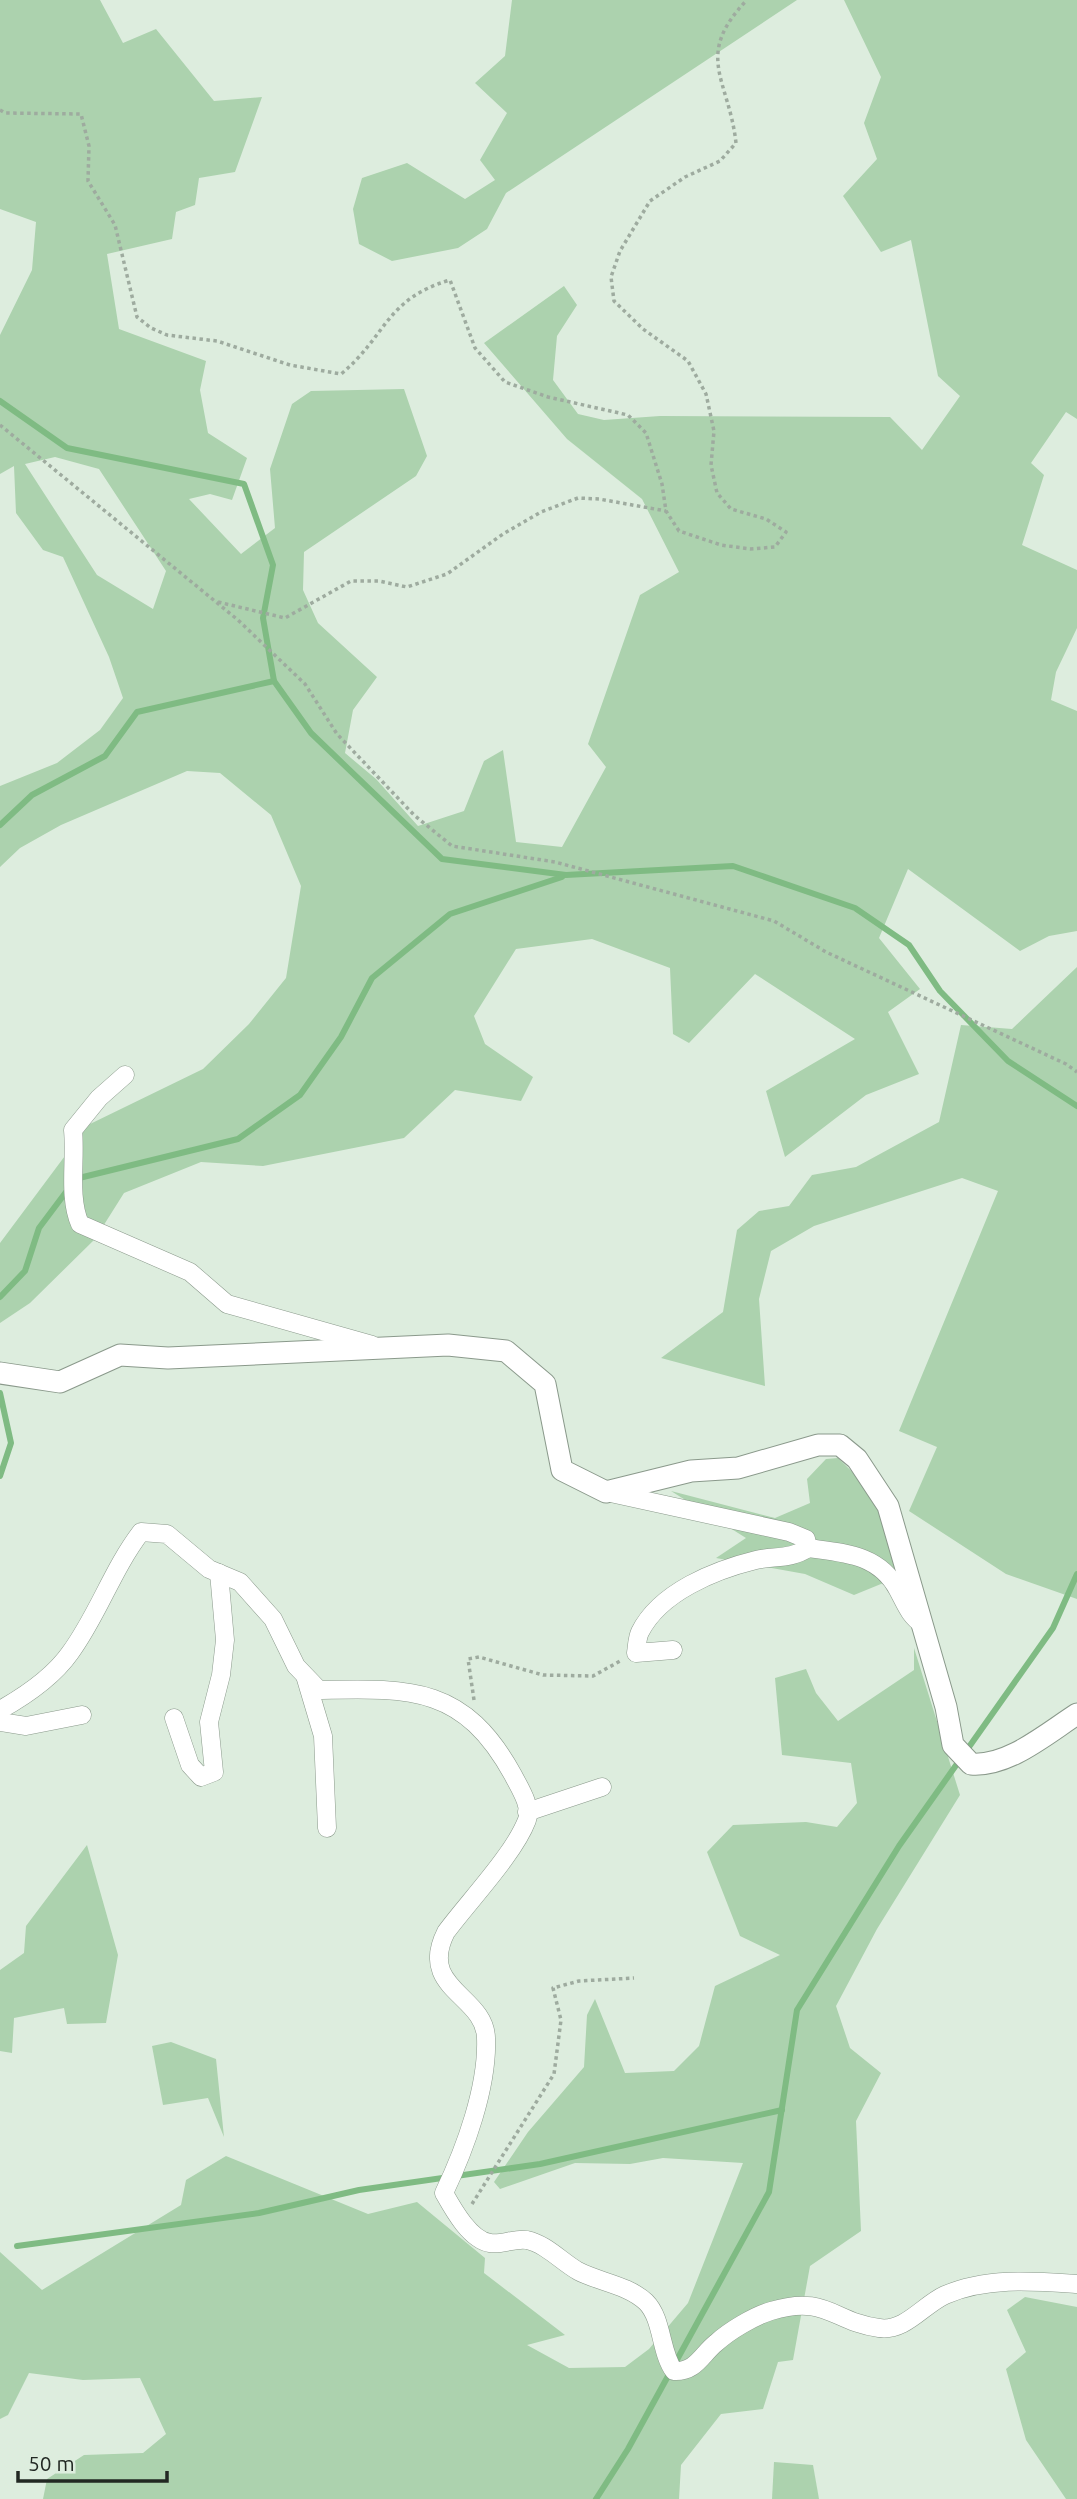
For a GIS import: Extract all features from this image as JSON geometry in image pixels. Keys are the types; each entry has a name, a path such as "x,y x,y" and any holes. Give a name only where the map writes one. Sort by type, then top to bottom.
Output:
{"street":[{"path":"125,1075 99,1098 74,1130 76,1158 73,1208 80,1224 190,1272 227,1304 382,1348"},
{"path":"0,1373 60,1382 120,1355 168,1359 448,1345 506,1351 545,1384 562,1470 606,1492 789,1532 806,1539 808,1548"},
{"path":"606,1492 691,1471 738,1468 818,1445 840,1445 856,1459 888,1506 923,1625 953,1745 971,1764 989,1766 1038,1740 1077,1714"},
{"path":"0,1710 30,1693 70,1654 120,1559 141,1532 167,1534 209,1569 240,1582 273,1619 296,1666 319,1690 368,1689 416,1693 457,1707 505,1760 524,1796 528,1817 515,1841 446,1932 437,1948 437,1966 477,2017 486,2035 471,2127 444,2193 454,2212 488,2243 527,2240 576,2270 626,2289 647,2303 660,2332 666,2360 674,2371 685,2371 703,2359 715,2343 767,2312 796,2304 820,2306 880,2329 908,2321 945,2295 1013,2279 1077,2284"},
{"path":"673,1650 636,1653 640,1633 659,1609 685,1588 709,1575 757,1560 798,1554 808,1548 863,1556 888,1573 909,1615 923,1625"},
{"path":"174,1718 190,1765 201,1777 214,1773 209,1722 221,1675 225,1640 219,1573"},
{"path":"305,1675 323,1736 327,1828"},
{"path":"0,1722 26,1726 82,1715"},
{"path":"527,1812 602,1787"}],"path":[{"path":"0,110 5,113 81,114 89,146 88,181 115,225 137,317 150,328 167,335 217,341 290,365 341,374 360,358 396,308 423,288 450,279 475,348 505,382 548,397 628,415 646,433 662,484 666,511 679,531 721,545 750,549 775,547 786,532 766,519 732,509 717,493 711,465 714,431 706,394 688,361 643,329 614,301 611,278 620,251 650,201 685,177 720,160 736,143 733,114 719,76 716,47 734,13 747,0"},
{"path":"0,425 216,601 304,684 337,734 414,815 452,846 555,862 774,921 826,952 1066,1064 1077,1072"},
{"path":"216,601 285,618 351,581 379,581 407,587 447,574 503,534 541,512 578,499 598,499 666,511"},
{"path":"473,1723 473,1692 468,1659 479,1657 543,1675 593,1676 636,1653"},
{"path":"468,2226 472,2203 554,2074 561,2020 553,1988 579,1981 634,1978"}],"green space":[{"path":"0,0 100,0 123,43 156,29 214,101 262,97 235,172 199,178 195,205 176,212 172,239 107,254 119,329 206,361 200,390 208,433 247,458 232,500 210,494 189,499 241,554 275,528 270,469 292,404 311,391 404,389 427,456 416,476 304,552 303,590 318,623 377,677 353,710 345,753 376,779 418,826 464,811 484,761 503,750 516,842 562,847 606,767 588,744 640,595 679,572 642,499 567,439 484,343 564,286 577,305 557,336 553,380 578,414 604,420 660,416 890,417 922,450 960,396 938,376 911,240 881,252 843,196 877,159 864,123 881,77 844,0 1077,0 1077,419 1066,412 1031,463 1044,475 1022,545 1077,570 1077,628 1056,672 1051,700 1077,711 1077,931 1049,936 1020,951 908,869 879,938 920,989 888,1012 919,1074 866,1095 785,1157 766,1091 855,1039 755,974 689,1043 673,1034 670,968 592,939 516,949 474,1016 485,1044 533,1077 521,1101 455,1090 404,1138 263,1166 201,1162 124,1193 95,1239 30,1303 0,1323 0,1243 88,1125 203,1069 249,1024 286,978 301,886 271,815 220,773 187,771 61,825 20,848 0,867 0,786 57,763 100,730 123,698 109,657 63,557 43,550 16,513 14,466 0,474 0,335 32,270 36,222 0,209","holes":["55,457 99,469 166,571 153,609 97,575 25,464"]},
{"path":"512,0 797,0 506,193 487,229 458,248 392,261 359,244 353,209 362,178 407,163 465,199 495,180 480,160 507,113 475,83 505,56"},
{"path":"1077,967 1077,1599 1006,1574 909,1511 937,1447 899,1431 998,1191 962,1178 814,1226 771,1251 759,1299 765,1386 661,1358 723,1312 737,1230 759,1211 789,1206 812,1175 856,1167 939,1122 961,1025 1012,1029"},
{"path":"838,1458 873,1492 903,1575 854,1595 805,1574 716,1558 746,1538 671,1491 775,1518 810,1503 807,1479 826,1459"},
{"path":"914,1648 960,1795 877,1929 836,2006 850,2048 881,2073 856,2121 861,2231 810,2266 793,2360 778,2362 763,2409 721,2414 681,2465 679,2499 43,2499 47,2479 84,2455 143,2453 166,2434 140,2378 83,2380 29,2373 8,2415 0,2419 0,2252 42,2290 181,2205 186,2180 226,2156 368,2214 417,2202 485,2258 484,2273 565,2335 527,2345 569,2368 625,2367 649,2349 688,2303 743,2163 663,2158 630,2164 575,2163 500,2189 494,2182 528,2132 584,2067 587,2015 595,1999 625,2073 674,2071 699,2046 715,1986 780,1955 740,1936 707,1852 733,1825 806,1822 837,1827 857,1803 851,1763 782,1755 775,1678 806,1669 816,1693 838,1721 914,1670"},
{"path":"87,1845 118,1955 106,2023 67,2024 64,2008 14,2018 12,2053 0,2051 0,1970 24,1953 26,1926"},
{"path":"171,2042 216,2059 224,2137 208,2098 163,2105 152,2046"},
{"path":"1025,2297 1077,2307 1077,2499 1066,2499 1026,2440 1006,2369 1026,2352 1007,2310"},
{"path":"774,2462 813,2465 819,2499 772,2499"}],"waterway":[{"path":"0,401 67,448 244,484 273,565 263,618 274,681 311,733 442,859 566,875 733,866 855,908 909,945 940,991 1008,1061 1077,1106"},
{"path":"0,825 32,795 105,756 137,712 274,681"},
{"path":"75,1179 238,1139 300,1095 341,1037 372,978 450,914 562,877"},
{"path":"0,1297 25,1271 39,1228 69,1188"},
{"path":"0,1393 11,1443 0,1476"},
{"path":"596,2499 628,2449 769,2192 797,2010 899,1846 1053,1628 1077,1574"},
{"path":"17,2246 259,2213 359,2190 540,2164 782,2110"}]}
